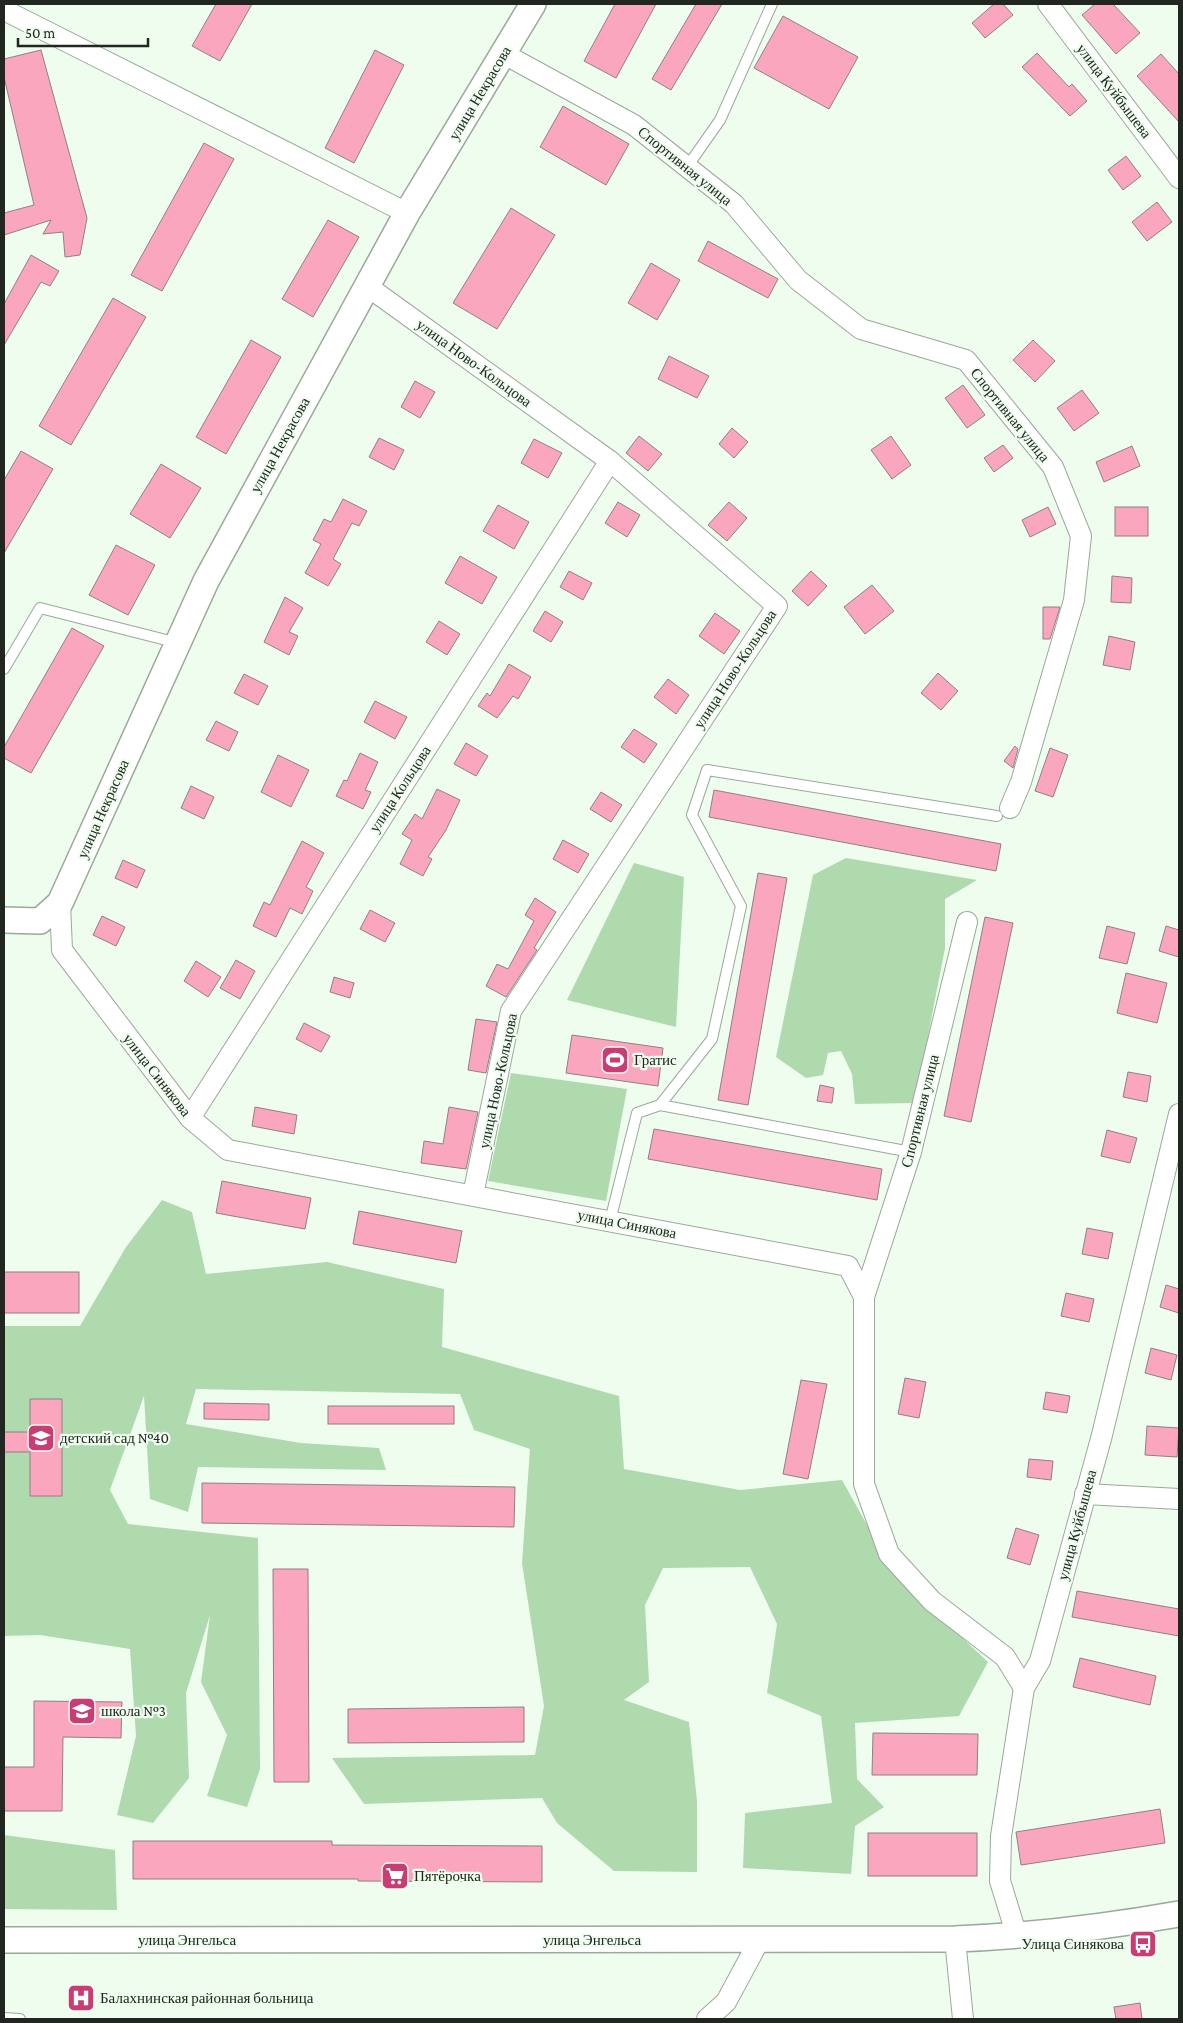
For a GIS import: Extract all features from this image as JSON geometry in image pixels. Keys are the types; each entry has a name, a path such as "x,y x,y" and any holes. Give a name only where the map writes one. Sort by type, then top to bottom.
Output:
{"street":[{"name":"улица Некрасова","path":"60,903 206,581 407,213 533,4"},
{"name":"улица Куйбышева","path":"1048,4 1179,178"},
{"path":"4,10 407,213"},
{"name":"Спортивная улица","path":"504,54 634,125 734,204 798,280 861,329 966,360 1053,467 1081,536 1074,600 1021,782 1004,812"},
{"name":"улица Ново-Кольцова","path":"367,286 610,461 777,606 511,1011 473,1195"},
{"name":"улица Кольцова","path":"190,1118 610,461"},
{"path":"4,920 40,921 60,903"},
{"name":"улица Синякова","path":"60,903 62,950 190,1118 228,1150 848,1266 864,1297 864,1484 889,1554 932,1601 1005,1657 1024,1688"},
{"name":"Спортивная улица","path":"864,1297 912,1152 967,922"},
{"name":"улица Куйбышева","path":"1017,1936 1000,1881 1001,1836 1024,1688 1040,1661 1102,1434 1179,1114"},
{"path":"1085,1494 1179,1499"},
{"name":"улица Энгельса","path":"4,1940 955,1939 1017,1936 1102,1928 1179,1914"},
{"path":"707,2019 726,2002 760,1939"},
{"path":"955,1939 963,2019"}],"lane":[{"path":"687,167 720,120 772,4"},
{"path":"4,669 40,608 178,643"},
{"path":"660,1105 712,1039 741,906 692,815 706,770 1004,812"},
{"path":"610,1221 636,1112 660,1105 912,1152"},
{"path":"4,2018 20,2019"}],"green space":[{"path":"846,858 977,880 945,899 945,948 915,1103 855,1104 852,1074 841,1051 828,1053 823,1075 806,1078 776,1057 813,875"},
{"path":"634,863 684,877 676,1027 567,1000"},
{"path":"511,1073 627,1089 606,1201 488,1181"},
{"path":"162,1200 192,1212 206,1274 327,1262 444,1289 442,1347 619,1396 624,1469 740,1490 842,1480 895,1575 988,1662 959,1716 855,1723 857,1779 884,1807 855,1826 851,1874 743,1868 745,1813 832,1803 821,1716 767,1693 777,1624 750,1567 663,1568 645,1605 649,1682 624,1700 689,1722 697,1801 697,1872 614,1871 557,1823 542,1798 364,1804 332,1758 535,1755 544,1706 522,1563 530,1449 474,1430 460,1394 196,1389 186,1424 301,1443 379,1448 386,1470 198,1467 188,1512 150,1499 144,1396 110,1490 128,1524 258,1538 260,1769 247,1807 207,1796 227,1735 201,1682 210,1615 186,1693 189,1778 153,1823 117,1815 136,1736 130,1649 40,1635 4,1636 4,1326 80,1326 126,1247"},
{"path":"4,1835 115,1850 117,1910 4,1909"}],"building":[{"path":"216,4 252,4 220,61 192,46"},
{"path":"615,4 656,4 616,78 584,61"},
{"path":"696,4 722,4 671,90 652,79"},
{"path":"994,4 1003,4 1013,15 985,38 972,23"},
{"path":"1095,4 1113,4 1140,33 1116,54 1082,15"},
{"path":"783,16 858,57 829,109 754,68"},
{"path":"41,50 87,218 80,255 65,257 63,232 43,234 51,220 4,235 4,213 34,205 4,77 4,59"},
{"path":"375,50 404,65 354,163 325,148"},
{"path":"1037,53 1069,87 1072,84 1087,101 1070,116 1022,67"},
{"path":"1161,54 1179,74 1179,122 1137,76"},
{"path":"563,106 629,144 606,185 540,147"},
{"path":"204,143 234,159 162,291 131,275"},
{"path":"1126,156 1141,176 1123,190 1108,170"},
{"path":"1157,202 1172,222 1147,241 1132,222"},
{"path":"511,208 555,235 497,329 453,303"},
{"path":"328,220 359,237 313,317 282,299"},
{"path":"708,241 778,279 768,298 698,261"},
{"path":"31,255 59,271 50,286 41,282 4,345 4,304"},
{"path":"651,263 680,280 657,320 628,303"},
{"path":"113,298 146,317 71,445 39,426"},
{"path":"251,340 281,357 226,454 196,437"},
{"path":"1033,340 1055,361 1035,382 1013,360"},
{"path":"669,356 709,376 697,398 658,379"},
{"path":"415,381 435,392 420,418 401,407"},
{"path":"963,385 985,415 967,428 945,398"},
{"path":"1082,390 1099,413 1074,431 1057,408"},
{"path":"732,428 748,442 734,458 719,444"},
{"path":"639,436 662,454 648,471 626,453"},
{"path":"891,436 911,465 892,479 871,450"},
{"path":"379,438 404,450 394,470 369,457"},
{"path":"534,439 562,453 548,478 521,463"},
{"path":"1003,445 1013,458 994,472 984,458"},
{"path":"1132,446 1140,466 1104,482 1096,462"},
{"path":"21,451 53,469 4,553 4,480"},
{"path":"161,464 201,488 170,538 130,514"},
{"path":"343,499 367,511 359,526 352,523 333,559 341,564 328,586 305,573 321,544 313,540 324,519 331,522"},
{"path":"618,502 640,515 627,537 605,523"},
{"path":"729,502 747,518 727,541 708,525"},
{"path":"498,505 529,522 514,549 483,531"},
{"path":"1048,507 1056,524 1030,537 1022,520"},
{"path":"1115,507 1148,507 1148,536 1115,536"},
{"path":"116,545 155,565 128,615 89,595"},
{"path":"460,556 497,577 482,604 445,583"},
{"path":"569,571 592,583 583,600 560,587"},
{"path":"811,571 827,586 808,606 792,591"},
{"path":"1112,576 1132,578 1131,603 1111,602"},
{"path":"872,585 894,611 865,634 844,607"},
{"path":"285,597 303,608 289,632 298,636 289,655 264,642"},
{"path":"1043,607 1060,607 1050,639 1043,639"},
{"path":"545,611 563,622 551,642 533,631"},
{"path":"715,613 740,631 724,654 699,636"},
{"path":"439,621 460,634 447,655 426,642"},
{"path":"72,628 104,646 31,773 4,758 4,747"},
{"path":"1109,636 1135,642 1130,670 1103,665"},
{"path":"509,664 531,677 518,699 513,696 497,718 478,706 487,693 490,696"},
{"path":"938,673 958,691 941,710 921,693"},
{"path":"244,674 268,686 258,705 234,693"},
{"path":"668,679 689,695 676,714 654,697"},
{"path":"375,701 407,717 395,739 364,722"},
{"path":"216,721 238,732 229,751 206,740"},
{"path":"634,729 657,744 644,763 621,747"},
{"path":"466,743 488,756 476,776 454,764"},
{"path":"1015,746 1018,749 1013,768 1004,761"},
{"path":"1050,748 1068,755 1053,797 1035,791"},
{"path":"360,753 378,762 365,790 371,792 363,809 336,796 344,780 347,781"},
{"path":"278,755 309,770 291,807 261,792"},
{"path":"191,786 214,797 204,819 181,808"},
{"path":"437,789 460,800 446,830 428,857 432,859 423,876 400,864 412,840 402,834 415,814 422,819"},
{"path":"714,790 1001,844 996,871 709,817"},
{"path":"601,792 622,805 611,822 590,809"},
{"path":"563,840 589,854 578,873 553,859"},
{"path":"302,841 324,853 306,887 313,891 302,914 290,908 276,937 253,926 264,902 270,905"},
{"path":"123,860 145,870 137,888 115,878"},
{"path":"758,873 787,878 748,1105 718,1100"},
{"path":"535,898 556,912 534,948 537,950 506,997 486,986 497,964 508,969 534,921 525,915"},
{"path":"370,910 395,923 385,942 360,929"},
{"path":"102,916 125,927 116,946 93,935"},
{"path":"985,917 1013,923 971,1122 944,1116"},
{"path":"1107,926 1135,933 1127,964 1099,958"},
{"path":"1166,926 1179,930 1179,957 1159,951"},
{"path":"236,960 255,971 240,999 220,988"},
{"path":"196,961 221,977 208,997 184,981"},
{"path":"1126,973 1167,983 1157,1023 1117,1013"},
{"path":"334,977 354,983 350,998 330,992"},
{"path":"476,1019 497,1022 486,1073 468,1070"},
{"path":"304,1023 330,1036 321,1052 296,1039"},
{"name":"Гратис","path":"572,1035 663,1048 658,1086 566,1073"},
{"path":"1128,1072 1151,1076 1147,1102 1123,1097"},
{"path":"820,1085 834,1088 832,1103 817,1101"},
{"path":"255,1107 297,1115 294,1134 252,1126"},
{"path":"449,1107 478,1112 466,1169 421,1163 424,1141 443,1144"},
{"path":"654,1129 882,1169 877,1200 648,1159"},
{"path":"1107,1130 1137,1138 1130,1163 1101,1156"},
{"path":"222,1181 311,1198 305,1229 216,1213"},
{"path":"359,1211 462,1231 456,1263 353,1244"},
{"path":"1087,1228 1113,1233 1108,1259 1082,1254"},
{"path":"4,1272 79,1272 79,1313 4,1313"},
{"path":"1166,1285 1179,1289 1179,1313 1160,1307"},
{"path":"1066,1293 1094,1299 1089,1322 1061,1316"},
{"path":"1151,1348 1177,1355 1171,1380 1145,1373"},
{"path":"905,1378 926,1382 919,1418 898,1414"},
{"path":"801,1380 827,1384 808,1479 783,1474"},
{"path":"1046,1392 1070,1396 1067,1413 1043,1409"},
{"path":"30,1399 62,1399 62,1496 30,1496 30,1452 4,1452 4,1432 30,1432"},
{"path":"204,1403 269,1404 269,1420 204,1419"},
{"path":"328,1406 454,1406 454,1424 328,1424"},
{"path":"1147,1426 1179,1428 1177,1457 1145,1455"},
{"path":"1029,1459 1053,1461 1051,1480 1027,1477"},
{"path":"202,1483 515,1487 514,1527 202,1523"},
{"path":"1016,1528 1039,1535 1030,1565 1007,1558"},
{"path":"273,1569 308,1569 309,1782 274,1782"},
{"path":"1077,1591 1179,1609 1179,1636 1072,1617"},
{"path":"1080,1658 1156,1676 1150,1705 1073,1687"},
{"path":"34,1701 122,1702 121,1738 63,1737 62,1811 4,1811 4,1767 34,1767"},
{"path":"524,1707 524,1742 348,1743 348,1709"},
{"path":"873,1733 978,1734 977,1775 872,1775"},
{"path":"1160,1809 1165,1843 1021,1865 1016,1832"},
{"path":"868,1833 977,1833 977,1876 868,1876"},
{"path":"133,1841 332,1841 332,1845 542,1846 542,1882 358,1881 358,1879 133,1879"},
{"path":"1140,2003 1142,2019 1116,2019 1114,2007"}],"place":[{"name":"Гратис","path":"615,1060"},
{"name":"детский сад №40","path":"41,1438"},
{"name":"школа №3","path":"82,1711"},
{"name":"Пятёрочка","path":"395,1876"},
{"name":"Улица Синякова","path":"1143,1944"},
{"name":"Балахнинская районная больница","path":"81,1998"}]}
